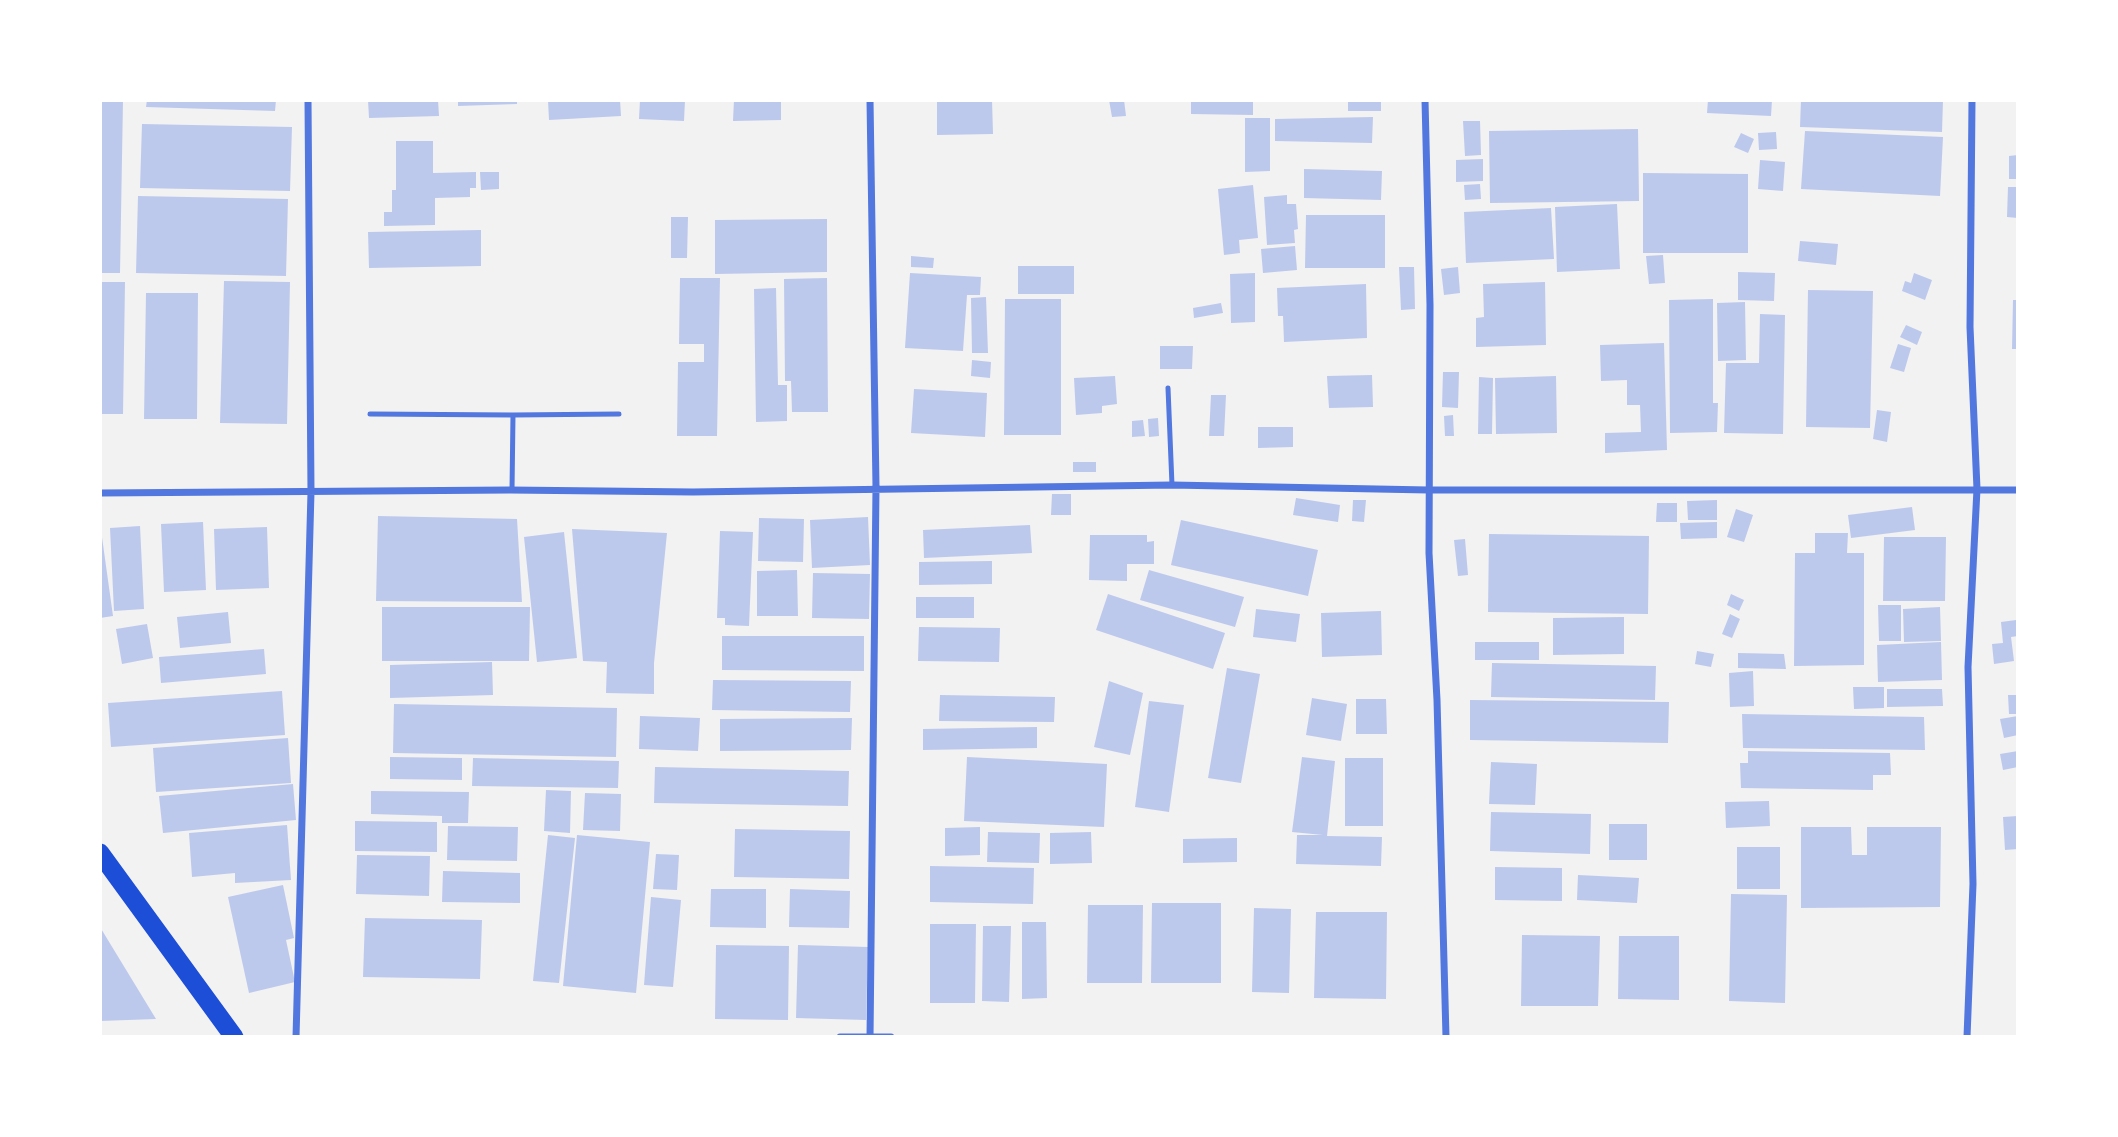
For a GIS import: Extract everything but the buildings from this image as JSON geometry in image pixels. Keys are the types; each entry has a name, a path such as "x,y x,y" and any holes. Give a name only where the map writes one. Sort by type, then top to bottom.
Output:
{"highway":[{"path":"100,853 234,1037"}],"street":[{"path":"296,1037 310,492 308,100"},
{"path":"870,100 876,487 870,1037"},
{"path":"1425,100 1430,305 1429,553 1437,699 1446,1037"},
{"path":"1967,1037 1973,884 1968,667 1977,489 1970,327 1972,100"},
{"path":"102,493 512,490 693,492 876,487 1172,485 1428,490 2018,490"},
{"path":"840,1037 891,1037"}],"lane":[{"path":"1168,388 1172,485"},
{"path":"370,414 620,414"},
{"path":"512,490 513,415"}]}
